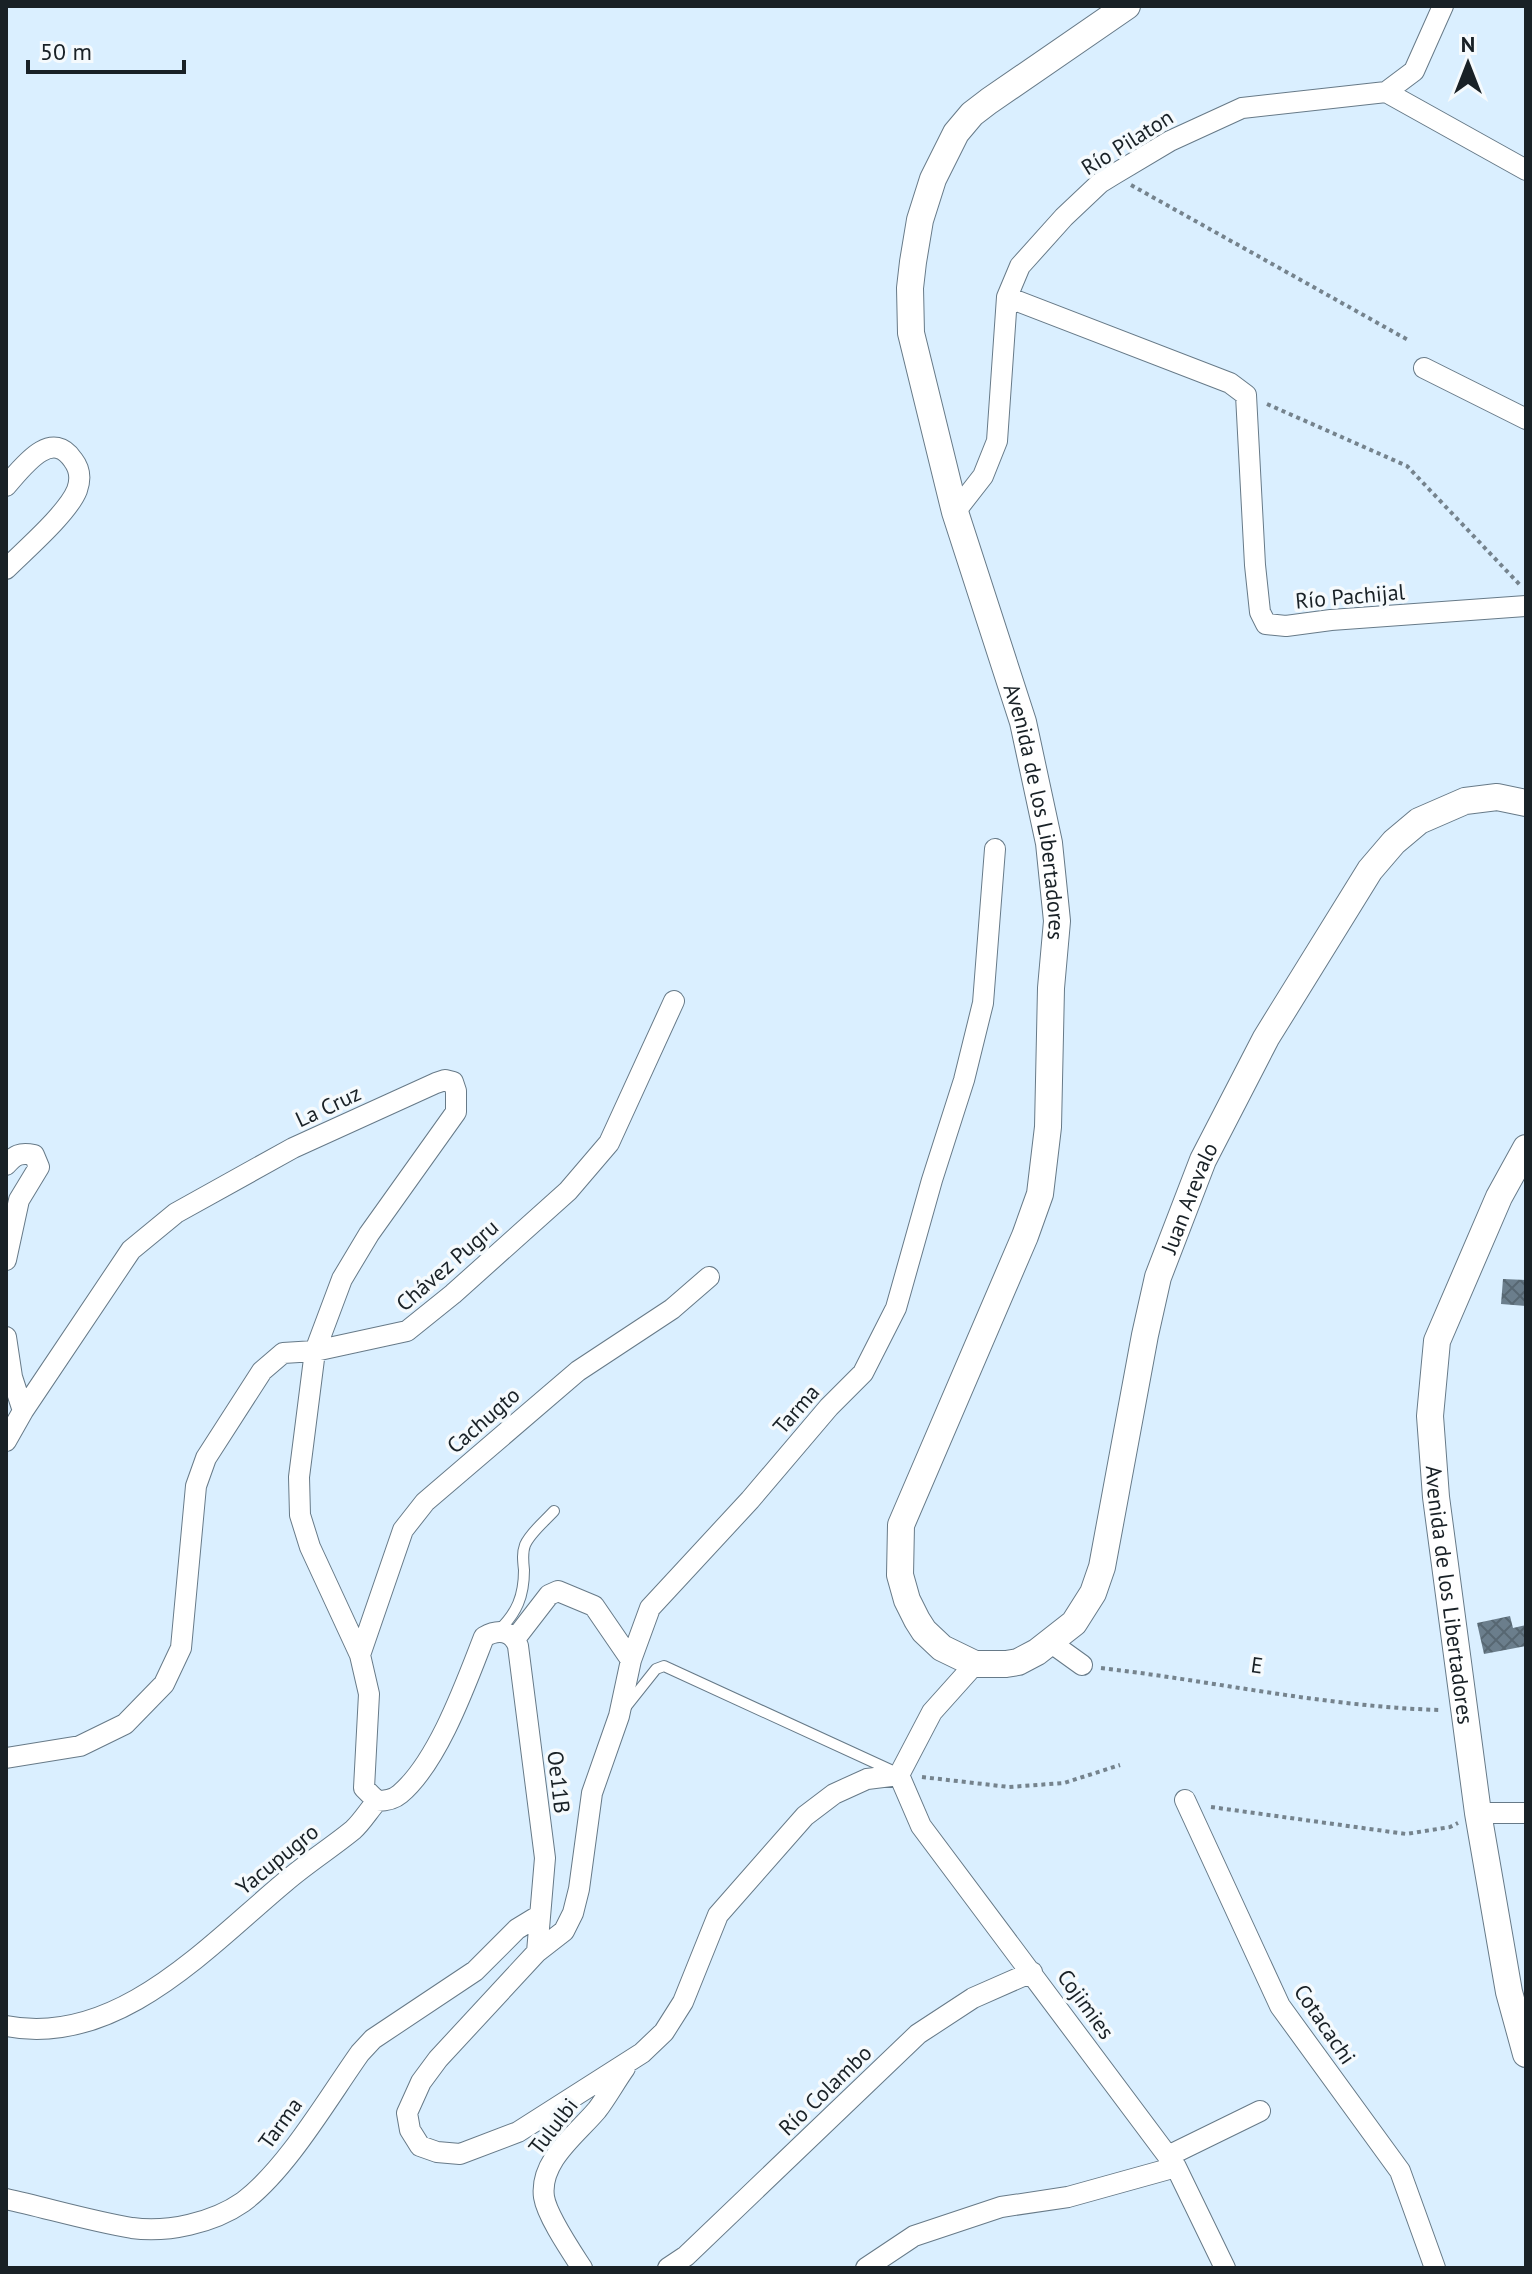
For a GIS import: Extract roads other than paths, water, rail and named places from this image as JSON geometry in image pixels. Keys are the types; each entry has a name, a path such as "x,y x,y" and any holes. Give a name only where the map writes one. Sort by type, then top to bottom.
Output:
{"street":[{"name":"Avenida de los Libertadores","path":"975,1664 942,1648 924,1631 912,1611 900,1575 901,1525 991,1318 1040,1194 1048,1127 1051,988 1057,921 1049,843 1023,722 955,512 911,333 910,288 920,220 933,179 956,133 972,114 1127,6"},
{"path":"1443,6 1414,71 1386,92 1526,170"},
{"name":"Río Pilaton","path":"955,512 983,476 997,441 1007,297 1020,266 1064,217 1113,175 1170,141 1242,108 1386,92"},
{"name":"Río Pachijal","path":"1007,297 1230,383 1246,395 1255,565 1260,612 1266,624 1286,626 1526,606"},
{"path":"1424,368 1526,419"},
{"path":"6,486 35,455 46,448 58,447 70,454 78,467 78,488 71,502 6,569"},
{"name":"Juan Arevalo","path":"975,1664 1018,1662 1050,1642 1080,1616 1099,1579 1158,1277 1203,1160 1266,1038 1370,870 1394,842 1419,821 1465,801 1497,797 1526,803"},
{"name":"Tarma","path":"629,2061 518,2132 460,2154 437,2152 420,2146 410,2130 407,2113 421,2082 438,2059 537,1952 564,1931 573,1913 592,1793 619,1716 631,1660 650,1608 863,1373 896,1308 964,1080 983,1003 995,849"},
{"name":"Chávez Pugru","path":"6,1758 80,1746 125,1724 164,1684 181,1648 196,1486 206,1458 262,1371 283,1353 315,1351 407,1331 568,1191 609,1143 674,1001"},
{"name":"La Cruz","path":"23,1411 131,1250 176,1213 293,1148 436,1083 453,1082 456,1112 369,1234 342,1279 315,1351"},
{"name":"Avenida de los Libertadores","path":"1526,1148 1499,1197 1437,1341 1430,1416 1436,1497 1478,1813 1509,1992 1526,2054"},
{"path":"6,1165 15,1156 24,1153 34,1155 39,1167 19,1200 6,1260"},
{"name":"Cachugto","path":"360,1655 403,1530 425,1502 578,1371 672,1309 709,1277"},
{"path":"6,1337 12,1377 23,1411 6,1441"},
{"path":"315,1351 299,1477 300,1515 310,1547 360,1655 369,1694 364,1788 377,1801"},
{"name":"Yacupugro","path":"6,2026 57,2029 89,2022 165,1984 288,1879 356,1827 377,1801 388,1801 399,1795 428,1762 466,1684 484,1637 506,1635 549,1595 558,1591 594,1606 631,1660"},
{"name":"Oe11B","path":"506,1635 518,1646 545,1858 537,1952"},
{"path":"1050,1642 1082,1665"},
{"path":"629,2061 664,2032 683,2002 718,1915 805,1816 834,1794 867,1779 899,1775 932,1712 975,1664"},
{"name":"Cojimies","path":"899,1775 921,1826 1172,2161 1225,2268"},
{"name":"Cotacachi","path":"1185,1800 1280,2006 1400,2171 1435,2268"},
{"path":"1478,1813 1526,1813"},
{"name":"Tarma","path":"6,2199 133,2228 170,2228 213,2218 243,2202 281,2164 373,2039 475,1971 517,1929 540,1915"},
{"name":"Río Colambo","path":"668,2268 686,2256 918,2034 973,1998 1032,1972"},
{"name":"Tululbi","path":"582,2268 544,2198 546,2174 558,2153 598,2108 629,2061"},
{"path":"866,2268 914,2236 1001,2207 1068,2197 1172,2161 1260,2111"}],"lane":[{"path":"506,1635 524,1588 523,1555 526,1541 554,1511"},
{"path":"619,1716 656,1669 664,1666 899,1775"}]}
